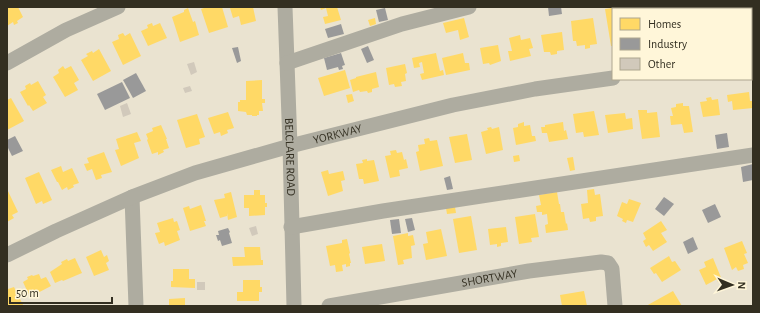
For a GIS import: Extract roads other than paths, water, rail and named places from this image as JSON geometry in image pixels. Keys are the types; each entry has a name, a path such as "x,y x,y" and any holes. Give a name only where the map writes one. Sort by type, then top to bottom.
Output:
{"street":[{"path":"7,63 66,30 118,7"},
{"name":"BELCLARE ROAD","path":"284,7 290,146 294,306"},
{"path":"287,63 402,24 469,7"},
{"name":"YORKWAY","path":"7,255 132,197 195,173 290,146 453,105 535,88 612,78"},
{"path":"291,227 753,155"},
{"path":"132,197 136,306"},
{"name":"SHORTWAY","path":"329,306 529,271 601,262 608,264 612,269 615,306"}]}
